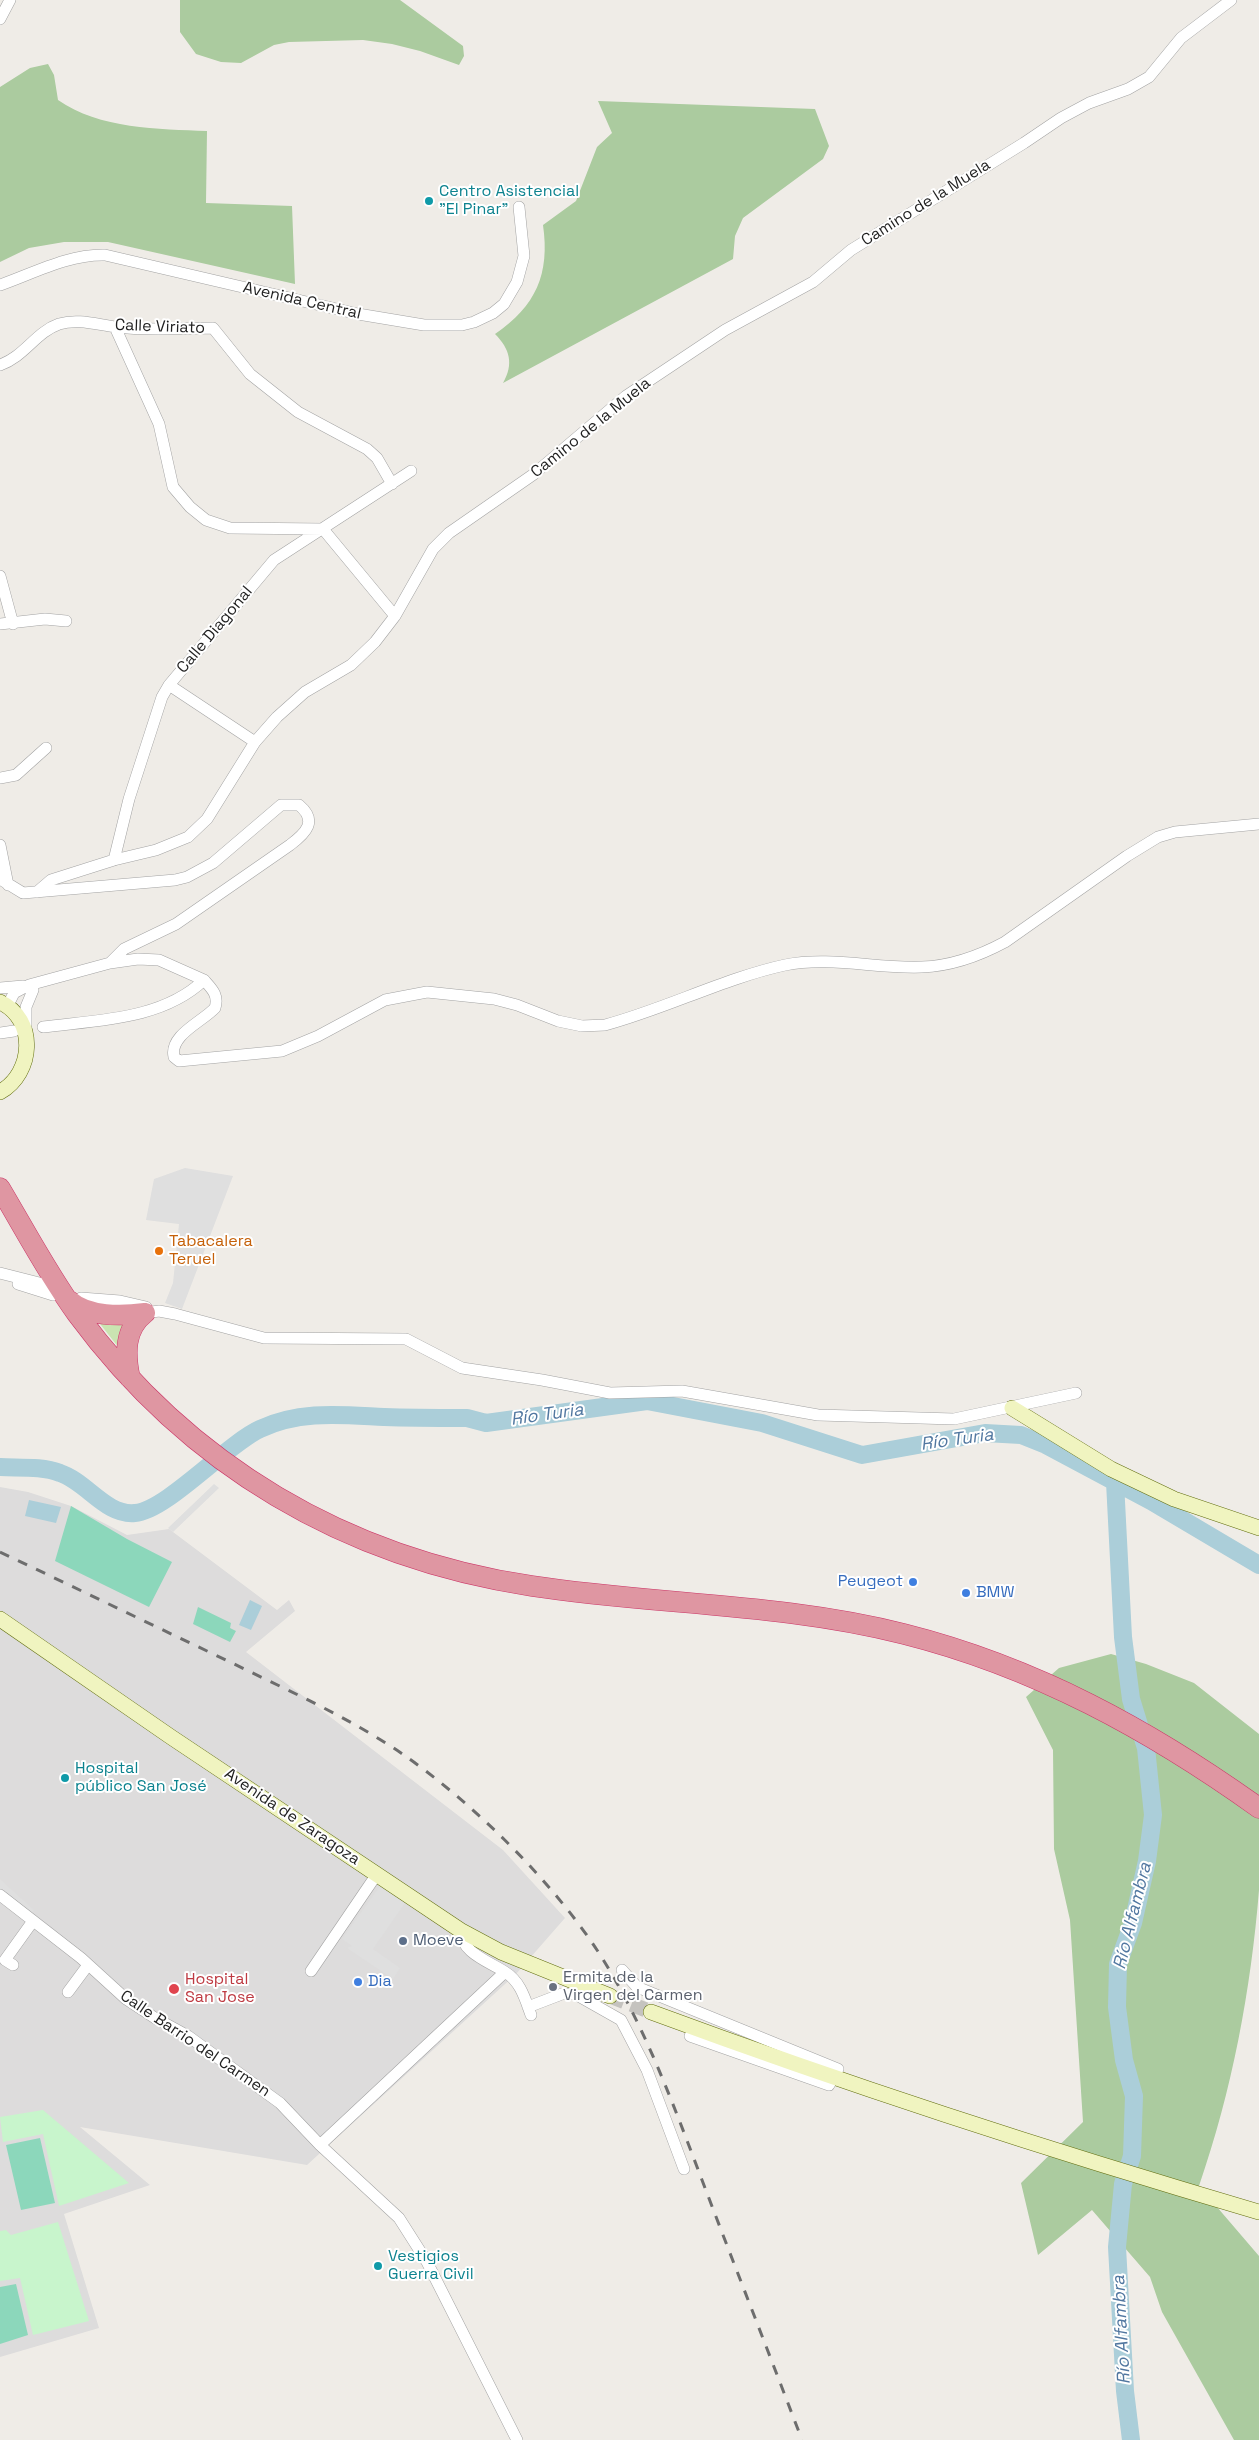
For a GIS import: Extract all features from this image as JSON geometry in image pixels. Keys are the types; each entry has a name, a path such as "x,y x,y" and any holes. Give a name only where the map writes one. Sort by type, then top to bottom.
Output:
{"highway":[{"path":"0,1188 40,1257 65,1295 91,1332 130,1378 194,1440 278,1498 325,1523 393,1552 456,1572 541,1587 635,1598 764,1608 835,1619 903,1633 966,1651 1026,1673 1117,1716 1200,1766 1259,1808"},
{"path":"0,1204 40,1257"},
{"path":"65,1295 79,1308 92,1311 120,1314 152,1312"},
{"path":"130,1378 126,1356 128,1339 137,1320 152,1312"}],"main road":[{"path":"0,1092 13,1083 22,1067 20,1018 4,1004"},
{"path":"1012,1408 1120,1473 1174,1499 1259,1528"},
{"name":"Avenida de Zaragoza","path":"0,1619 171,1737 460,1930 501,1952 610,1996"},
{"path":"651,2012 835,2078 1101,2165 1259,2212"}],"street":[{"path":"0,19 10,0"},
{"name":"Camino de la Muela","path":"38,892 51,880 114,860 172,845 198,829 221,799 255,742 305,692 352,665 367,651 395,616 427,558 444,537 534,474 626,396 725,330 813,282 851,250 1062,118 1089,103 1128,89 1149,77 1181,38 1231,0"},
{"name":"Avenida Central","path":"0,285 69,260 87,256 105,256 358,314 424,325 462,325 474,322 493,313 504,304 517,282 524,256 519,207"},
{"name":"Calle Viriato","path":"0,365 12,361 47,329 62,323 88,322 115,327 213,328 250,374 298,412 367,449 378,458 392,484"},
{"path":"115,327 159,424 173,487 190,507 206,520 230,528 324,529 395,616"},
{"name":"Calle Diagonal","path":"114,860 130,799 162,697 169,685 274,560 411,471"},
{"path":"0,576 13,624"},
{"path":"0,624 46,619 66,621"},
{"path":"169,685 255,742"},
{"path":"0,778 16,775 46,748"},
{"path":"0,845 4,882 23,893 160,883 187,877 213,863 281,806 294,803 306,812 309,819 308,825 300,837 176,924 124,949 110,963"},
{"path":"4,1004 14,993 110,963 151,959 168,964 204,980 215,992 218,1001 215,1008 176,1042 172,1051 174,1057 179,1061 282,1051 318,1036 385,1000 427,992 494,998 517,1004 558,1021 582,1026 605,1025 785,965 818,962 922,967 951,964 983,953 1005,942 1127,856 1158,837 1175,832 1259,824"},
{"path":"43,1027 125,1016 158,1008 192,991 204,980"},
{"path":"0,988 34,986"},
{"path":"0,1032 20,1033 26,1007 34,986"},
{"path":"0,1273 65,1295"},
{"path":"0,1277 65,1295"},
{"path":"152,1312 264,1338 406,1338 462,1368 610,1392 682,1391 827,1416 954,1419 1076,1393"},
{"path":"311,1971 377,1874"},
{"name":"Calle Barrio del Carmen","path":"0,1895 141,2009 188,2036 255,2082 303,2124 320,2145 406,2227 470,2343 517,2440"},
{"path":"13,1965 5,1960 33,1921"},
{"name":"Avenida de Zaragoza","path":"460,1930 461,1941 466,1948 516,1980 529,2011 562,1994 575,1994 621,2020 647,2070 684,2169"},
{"path":"68,1992 88,1965"},
{"path":"622,1970 638,1987 838,2070 835,2078 829,2085 690,2036"},
{"path":"320,2145 505,1972"}],"shaded area":[{"path":"185,1168 233,1176 182,1309 165,1303 173,1283 179,1224 146,1220 154,1179"},
{"path":"214,1484 219,1488 173,1532 168,1528"},
{"path":"0,1487 28,1492 71,1506 127,1535 169,1529 277,1610 289,1600 295,1611 246,1652 503,1850 565,1918 516,1974 307,2165 80,2127 150,2185 64,2214 99,2328 0,2357"},
{"path":"0,1879 34,1910 30,1914 0,1888"},
{"path":"380,1886 405,1903 373,1949 400,1968 393,1979 347,1948 352,1946 342,1939"}],"green space":[{"path":"180,0 400,0 463,46 464,56 459,65 420,51 392,44 363,40 289,42 274,45 241,63 221,62 196,54 180,32"},
{"path":"48,64 54,75 58,100 74,110 92,117 130,126 207,131 206,203 292,206 295,284 108,242 64,242 29,248 0,262 0,87 30,68"},
{"path":"598,101 815,109 829,146 823,159 743,218 735,236 733,259 503,383 508,369 509,357 504,345 495,334 521,312 537,287 542,274 544,259 543,225 576,201 597,147 612,133"},
{"path":"132,1319 119,1348 97,1320"},
{"path":"71,1506 127,1539 172,1562 149,1607 55,1561"},
{"path":"198,1607 231,1623 230,1628 236,1631 230,1642 193,1624"},
{"path":"1111,1654 1146,1664 1194,1683 1259,1734 1259,1890 1251,1965 1230,2077 1211,2150 1199,2186 1259,2256 1259,2440 1234,2440 1162,2312 1150,2277 1092,2210 1038,2255 1021,2183 1083,2122 1070,1920 1054,1849 1053,1750 1026,1697 1059,1668"},
{"path":"43,2110 129,2183 59,2206 43,2134 3,2142 0,2117"},
{"path":"40,2138 55,2203 21,2210 6,2145"},
{"path":"58,2222 89,2321 33,2335 20,2278 0,2281 0,2231 6,2230 11,2235"},
{"path":"16,2284 28,2335 0,2344 0,2287"}],"water":[{"path":"29,1500 61,1507 56,1523 25,1516"},
{"path":"250,1600 262,1606 251,1630 239,1625"}],"waterway":[{"name":"Río Turia","path":"0,1467 38,1468 60,1473 70,1477 115,1509 125,1513 135,1513 163,1501 246,1437 260,1429 290,1419 306,1416 337,1415 467,1418 486,1423 647,1401 762,1423 862,1455 985,1433 1021,1435 1046,1445 1151,1501 1259,1565"},
{"name":"Río Alfambra","path":"1115,1482 1123,1637 1131,1699 1146,1748 1153,1815 1147,1861 1133,1923 1118,1964 1117,2007 1124,2060 1134,2096 1132,2156 1123,2184 1117,2247 1125,2391 1131,2440"}],"tunnel":[{"path":"610,1996 651,2012"}],"railway":[{"path":"0,1552 295,1693 381,1740 455,1794 533,1869 557,1896 597,1950 643,2033 656,2062 802,2440"}],"place":[{"name":"Centro Asistencial \"El Pinar\"","path":"429,201"},
{"name":"Tabacalera Teruel","path":"159,1251"},
{"name":"Peugeot","path":"913,1582"},
{"name":"BMW","path":"966,1593"},
{"name":"Hospital público San José","path":"65,1778"},
{"name":"Moeve","path":"403,1941"},
{"name":"Dia","path":"358,1982"},
{"name":"Ermita de la Virgen del Carmen","path":"553,1987"},
{"name":"Hospital San Jose","path":"174,1989"},
{"name":"Vestigios Guerra Civil","path":"378,2266"}]}
